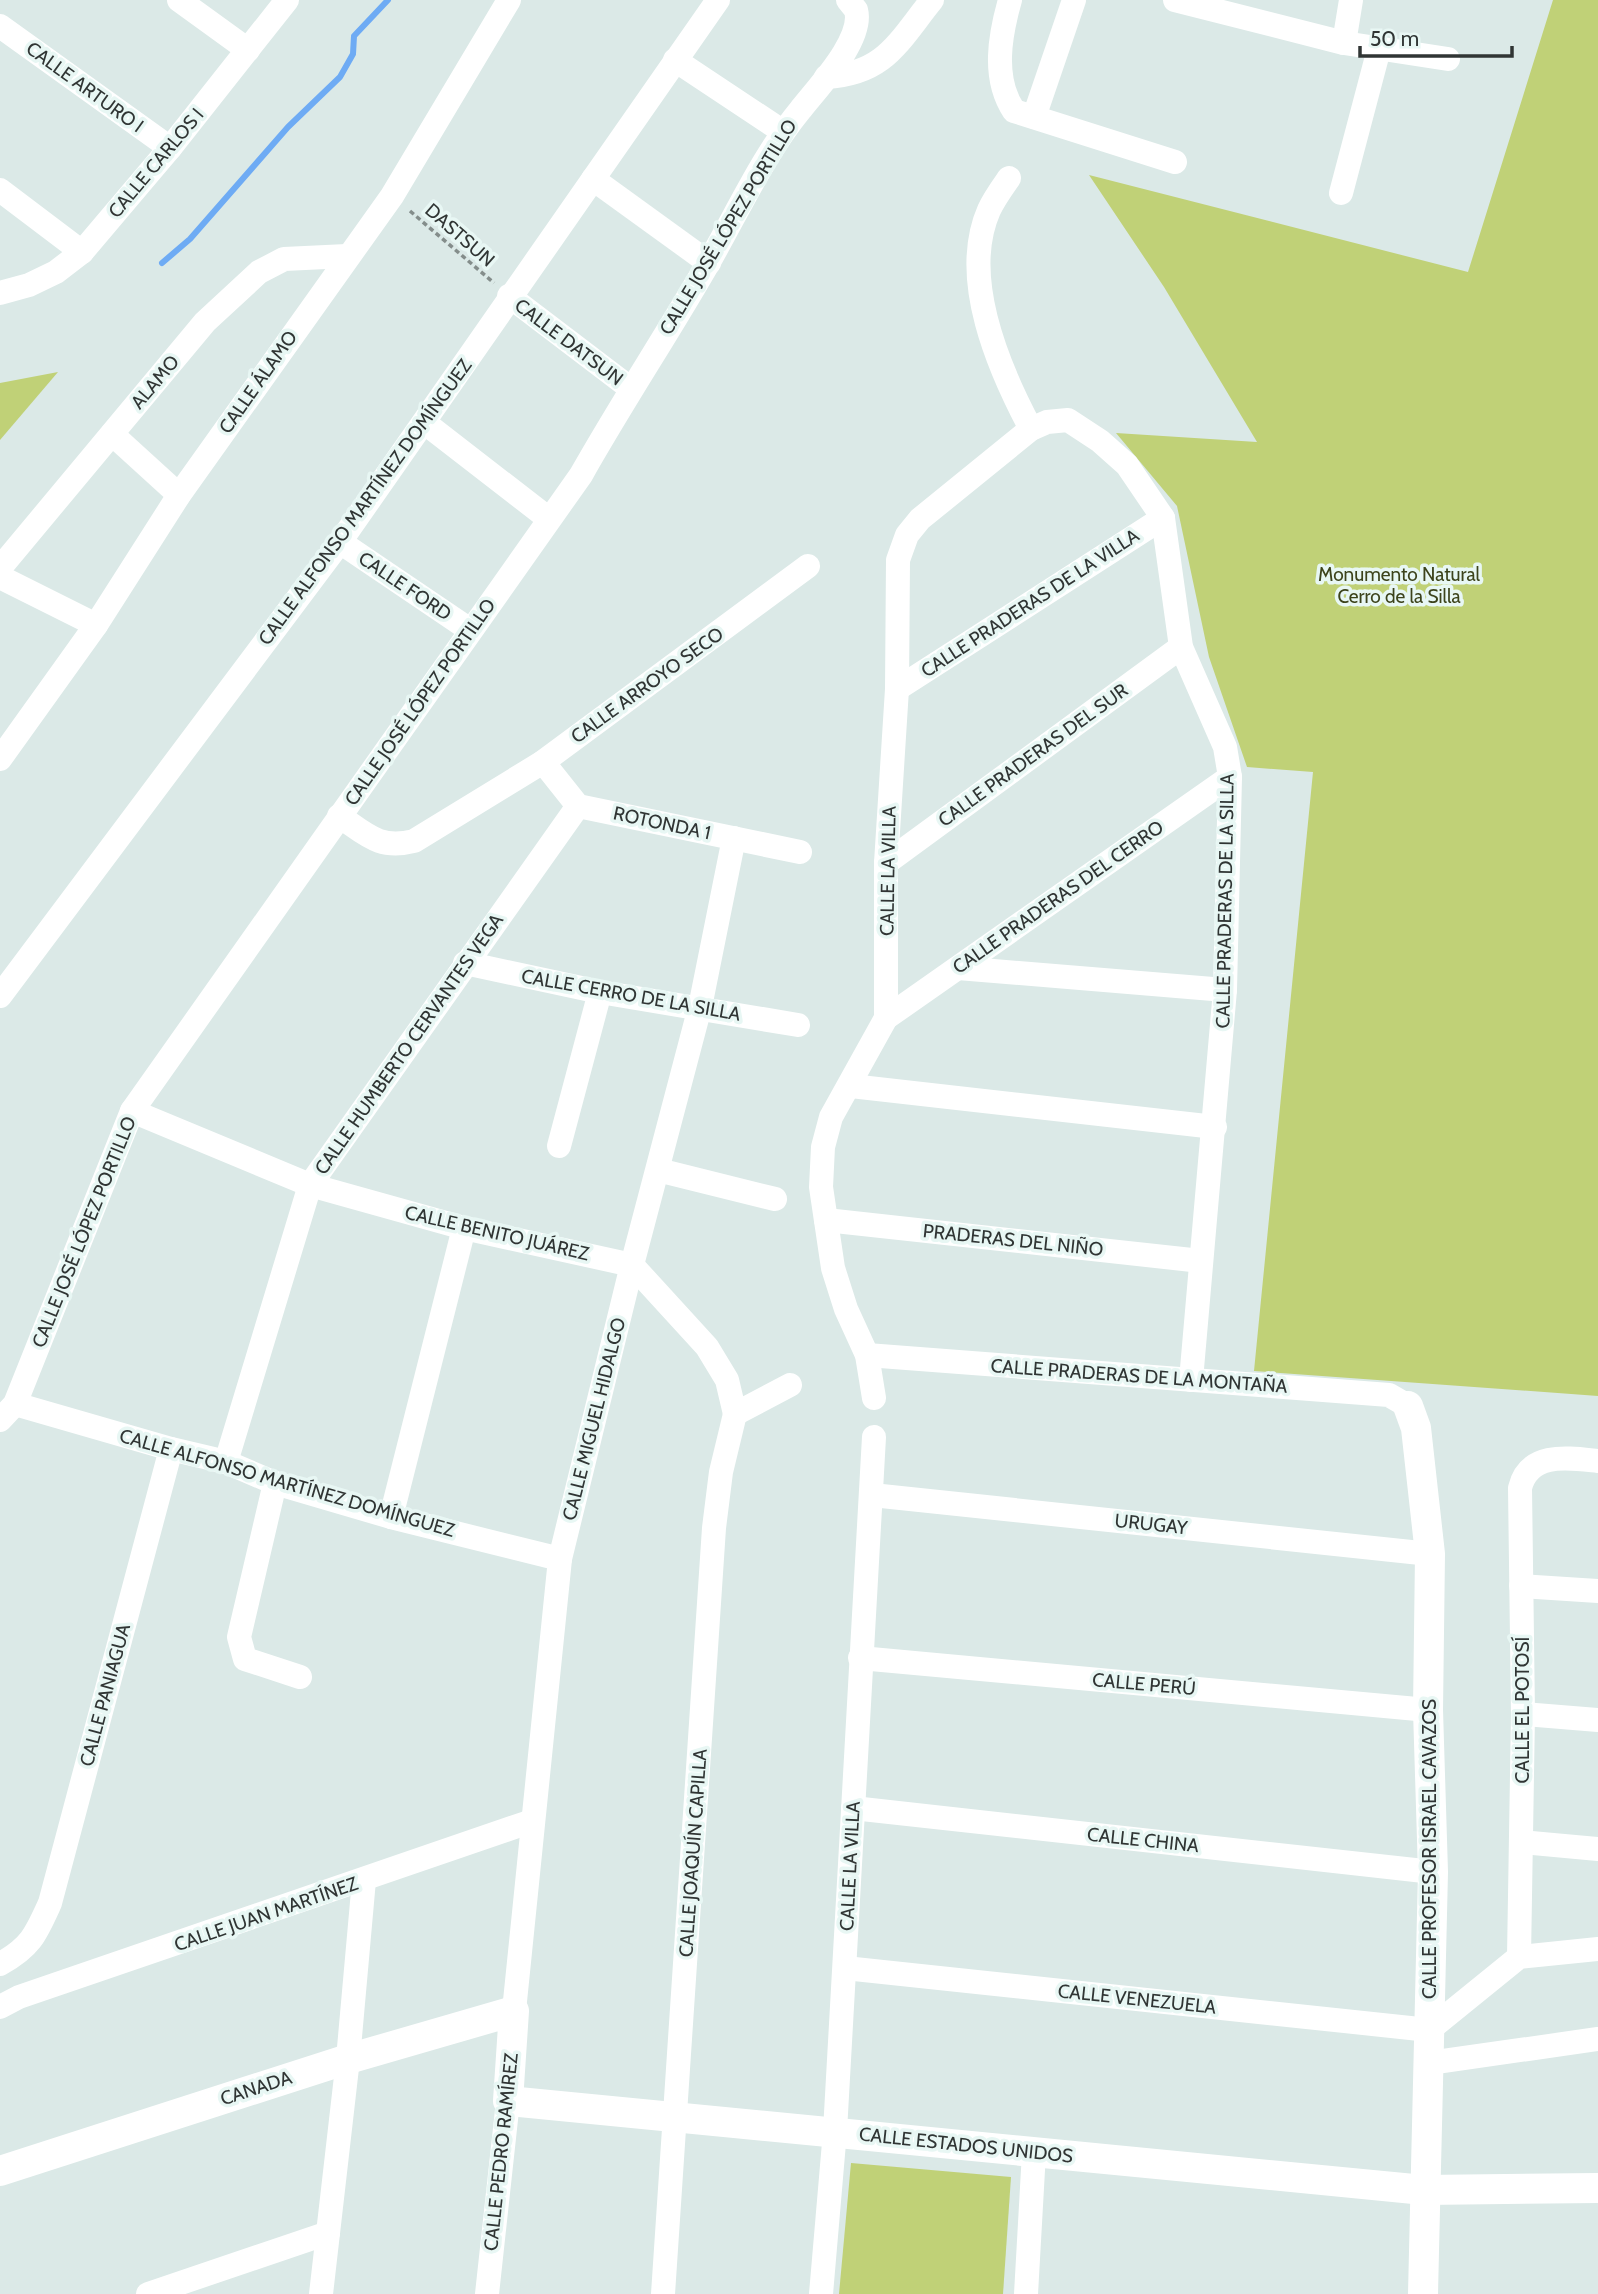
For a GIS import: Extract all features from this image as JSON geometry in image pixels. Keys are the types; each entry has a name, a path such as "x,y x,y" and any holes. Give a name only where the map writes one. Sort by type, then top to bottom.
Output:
{"street":[{"path":"179,0 248,50"},
{"name":"CALLE CARLOS I","path":"0,293 47,276 82,252 170,148 287,0"},
{"name":"CALLE ÁLAMO","path":"0,759 96,625 179,495 346,256 392,196 509,0"},
{"name":"CALLE ALFONSO MARTÍNEZ DOMÍNGUEZ","path":"0,996 340,542 425,423 509,296 718,0"},
{"path":"827,78 862,73 876,65 932,0"},
{"path":"1010,0 999,52 1007,101 1024,114 1175,162"},
{"path":"1024,114 1074,0"},
{"path":"1175,0 1344,43 1448,59"},
{"path":"1344,43 1352,0"},
{"name":"CALLE JOSÉ LÓPEZ PORTILLO","path":"8,1412 132,1111 581,475 630,388 709,263 782,131 827,78 856,31 853,9"},
{"name":"CALLE ARTURO I","path":"0,26 170,148"},
{"path":"1341,193 1379,49"},
{"path":"675,60 782,131"},
{"path":"1009,178 988,210 981,242 980,273 993,348 1004,379 1031,429"},
{"path":"593,179 709,263"},
{"path":"0,190 82,252"},
{"name":"ALAMO","path":"0,568 205,322 259,272 284,259 346,256"},
{"name":"CALLE DATSUN","path":"509,296 630,388"},
{"name":"CALLE LA VILLA","path":"874,1398 867,1355 846,1309 833,1268 821,1187 823,1147 831,1117 886,1018 886,863 897,689 898,560 908,535 920,519 1031,429 1059,419 1077,424"},
{"path":"425,423 549,519"},
{"name":"CALLE PRADERAS DE LA SILLA","path":"1077,424 1127,465 1163,518 1181,647 1225,747 1230,776 1225,990 1191,1380"},
{"path":"112,434 179,495"},
{"name":"CALLE PRADERAS DE LA VILLA","path":"897,689 1163,518"},
{"name":"CALLE FORD","path":"340,542 470,631"},
{"name":"CALLE ARROYO SECO","path":"339,816 378,842 396,845 414,841 543,762 808,566"},
{"path":"0,577 96,625"},
{"name":"CALLE PRADERAS DEL SUR","path":"886,863 1181,647"},
{"path":"543,762 578,806"},
{"name":"CALLE PRADERAS DEL CERRO","path":"886,1018 1230,776"},
{"name":"ROTONDA 1","path":"578,806 800,852"},
{"name":"CALLE HUMBERTO CERVANTES VEGA","path":"226,1462 310,1185 578,806"},
{"name":"CALLE MIGUEL HIDALGO","path":"514,2011 561,1559 632,1265 700,1007 734,838"},
{"name":"CALLE CERRO DE LA SILLA","path":"465,963 600,992 798,1025"},
{"path":"958,968 1225,990"},
{"path":"559,1146 600,992"},
{"path":"850,1086 1214,1127"},
{"name":"CALLE BENITO JUÁREZ","path":"132,1111 310,1185 464,1228 632,1265"},
{"path":"659,1170 775,1199"},
{"name":"PRADERAS DEL NIÑO","path":"826,1220 1201,1261"},
{"path":"391,1517 464,1228"},
{"path":"632,1265 707,1347 727,1380 735,1414 790,1385"},
{"name":"CALLE PRADERAS DE LA MONTAÑA","path":"867,1355 1389,1395 1408,1406"},
{"name":"CALLE PROFESOR ISRAEL CAVAZOS","path":"1408,1406 1416,1428 1430,1554 1428,1710 1433,1872 1423,2294"},
{"name":"CALLE ALFONSO MARTÍNEZ DOMÍNGUEZ","path":"8,1412 226,1462 275,1483 391,1517 561,1559"},
{"name":"CALLE JOAQUÍN CAPILLA","path":"663,2294 714,1528 720,1472 735,1414"},
{"name":"CALLE LA VILLA","path":"821,2294 835,2131 874,1437"},
{"name":"CALLE PANIAGUA","path":"0,1964 19,1953 34,1939 50,1903 171,1449"},
{"name":"CALLE EL POTOSÍ","path":"1519,1957 1523,1714 1520,1488 1522,1478 1531,1467 1561,1458 1598,1461"},
{"path":"275,1483 239,1637 239,1647 245,1659 300,1677"},
{"name":"URUGAY","path":"872,1495 1430,1554"},
{"path":"1521,1586 1598,1591"},
{"name":"CALLE PERÚ","path":"860,1658 1428,1710"},
{"path":"1523,1714 1598,1720"},
{"name":"CALLE CHINA","path":"853,1808 1433,1872"},
{"name":"CALLE JUAN MARTÍNEZ","path":"0,2007 19,1997 532,1821"},
{"path":"1521,1842 1598,1849"},
{"path":"321,2294 348,2059 364,1880"},
{"path":"1429,2030 1519,1957 1598,1949"},
{"name":"CALLE VENEZUELA","path":"845,1968 1429,2030"},
{"name":"CANADA","path":"0,2171 348,2059 514,2011"},
{"name":"CALLE PEDRO RAMÍREZ","path":"487,2294 508,2101 514,2011"},
{"path":"1429,2063 1598,2039"},
{"name":"CALLE ESTADOS UNIDOS","path":"508,2101 676,2120 835,2131 1424,2190 1598,2188"},
{"path":"1026,2294 1034,2152"},
{"path":"148,2294 328,2233"}],"path":[{"name":"DASTSUN","path":"392,196 509,296"}],"green space":[{"name":"Monumento Natural Cerro de la Silla","path":"1553,0 1598,0 1598,1396 1254,1371 1313,772 1247,767 1209,657 1177,506 1116,433 1257,442 1164,287 1089,175 1468,272"},
{"path":"58,372 0,440 0,383"},
{"path":"851,2163 1011,2177 1003,2294 839,2294"}],"waterway":[{"path":"162,263 190,239 288,127 340,77 353,54 354,36 388,0"}]}
